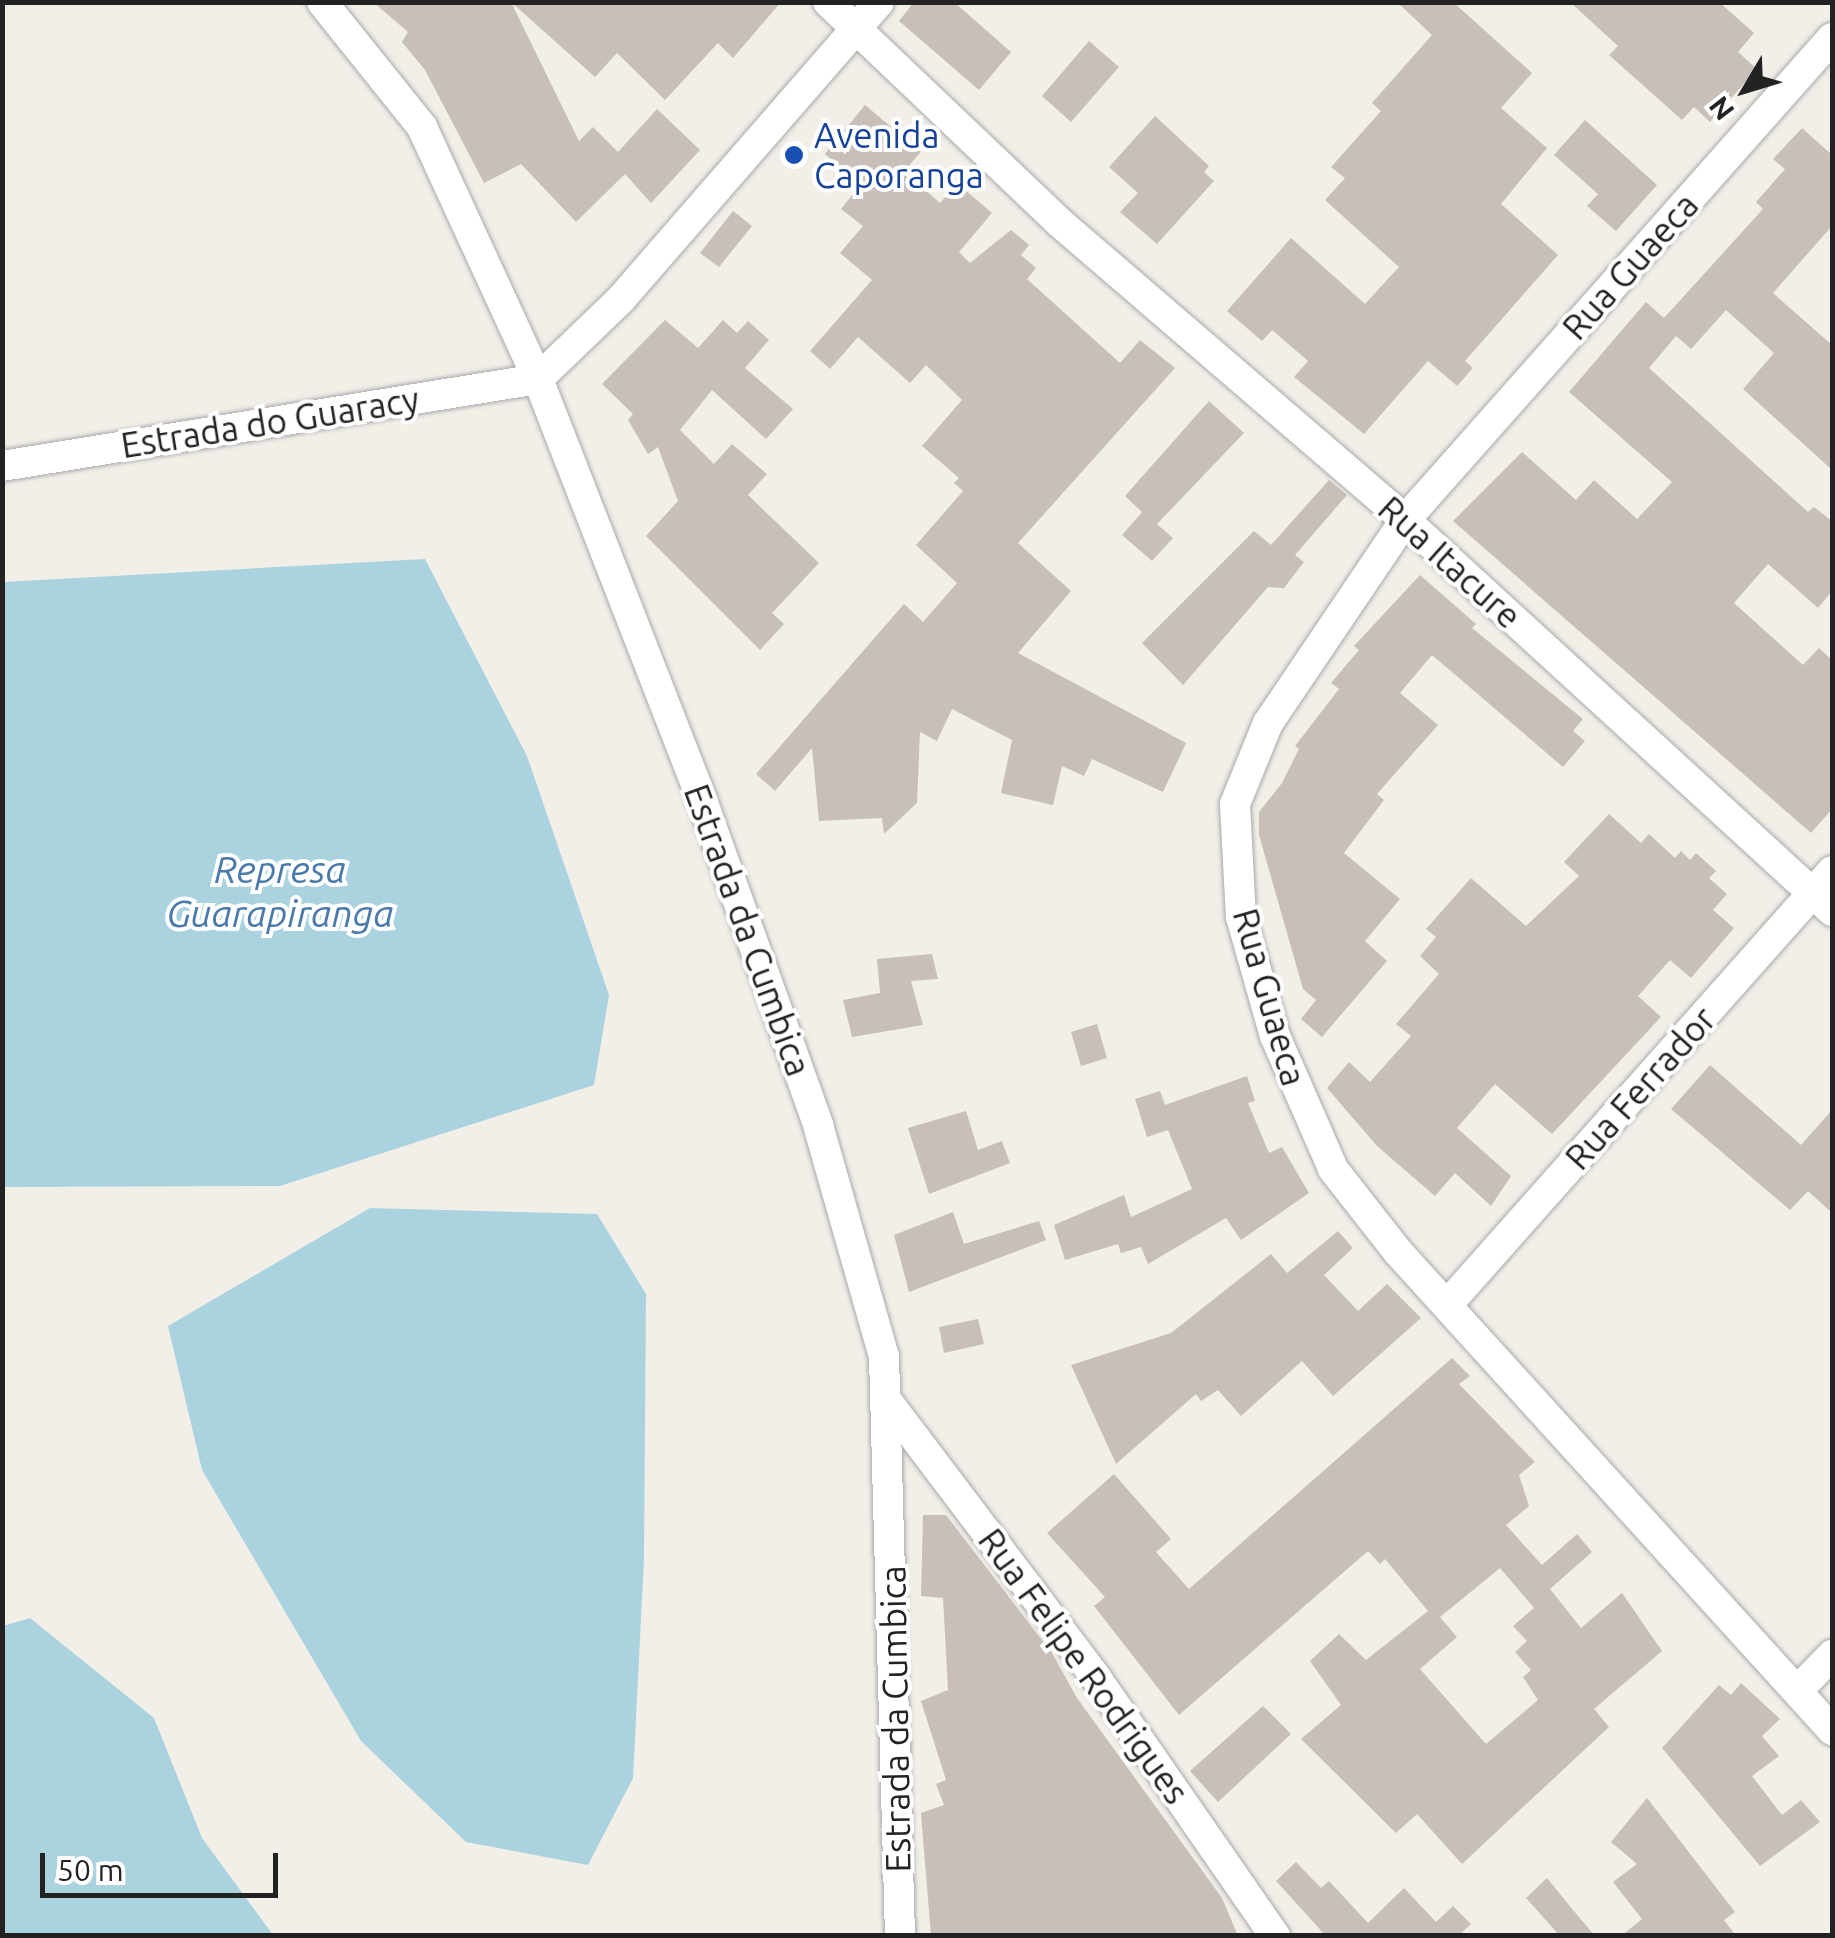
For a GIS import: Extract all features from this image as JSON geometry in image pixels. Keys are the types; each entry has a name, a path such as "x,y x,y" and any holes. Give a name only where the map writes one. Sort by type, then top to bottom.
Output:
{"street":[{"name":"Estrada da Cumbica","path":"322,2 422,127 538,379 704,803 818,1125 884,1356 900,1936"},
{"name":"Rua Itacure","path":"828,2 1060,223 1826,891"},
{"path":"538,379 621,298 879,2"},
{"name":"Rua Guaeca","path":"1832,38 1405,520 1268,723 1235,804 1241,917 1275,1036 1310,1124 1362,1211 1832,1730"},
{"name":"Estrada do Guaracy","path":"2,466 538,379"},
{"name":"Rua Ferrador","path":"1447,1305 1826,891"},
{"name":"Rua Felipe Rodrigues","path":"887,1401 1097,1679 1264,1928"},
{"path":"1798,1690 1832,1655"}],"water":[{"name":"Represa Guarapiranga","path":"425,559 527,756 609,995 594,1085 280,1186 3,1187 3,582"},
{"path":"370,1208 597,1214 646,1294 644,1559 633,1778 588,1865 466,1842 361,1741 202,1470 168,1326"},
{"path":"30,1618 154,1718 202,1838 273,1935 3,1935 3,1626"}],"building":[{"path":"373,2 511,2 579,141 593,127 618,152 657,109 700,150 651,203 625,174 576,222 521,164 484,183 425,70 402,42 408,32"},
{"path":"511,2 781,2 733,58 718,43 665,100 617,53 595,77"},
{"path":"914,2 954,2 1011,52 979,90 899,21"},
{"path":"1397,2 1453,2 1532,73 1501,108 1547,148 1501,204 1558,255 1465,361 1473,368 1457,386 1428,361 1364,434 1294,377 1308,361 1272,330 1262,341 1227,311 1291,238 1365,304 1399,267 1325,200 1345,178 1331,167 1381,111 1372,103 1432,35"},
{"path":"1570,2 1719,2 1754,33 1738,52 1757,69 1710,122 1694,107 1682,120 1609,55 1618,46"},
{"path":"1089,41 1119,67 1071,122 1042,96"},
{"path":"865,105 921,152 904,171 940,203 957,183 992,213 959,252 970,263 1011,230 1029,245 1021,255 1036,268 1027,279 1120,363 1140,340 1175,368 1018,543 1071,591 1018,653 1186,743 1163,792 1092,759 1084,776 1062,766 1053,805 1001,793 1012,740 952,709 937,741 920,732 917,803 884,834 882,818 819,821 812,748 775,791 756,774 904,604 923,622 957,583 916,545 963,491 954,483 959,478 922,446 962,400 926,365 910,383 858,337 830,369 810,351 872,280 840,253 863,226 841,209 861,184 825,154"},
{"path":"1155,116 1209,166 1204,172 1214,181 1157,244 1120,212 1138,193 1109,167"},
{"path":"1585,120 1657,185 1616,231 1587,206 1598,194 1554,155"},
{"path":"1802,128 1832,155 1832,226 1773,293 1832,345 1832,470 1743,389 1774,353 1726,310 1691,349 1676,336 1649,368 1808,512 1814,507 1832,521 1832,591 1818,608 1768,564 1734,603 1803,665 1819,648 1832,660 1832,809 1811,833 1453,521 1522,452 1576,500 1594,480 1637,519 1672,482 1569,392 1646,302 1664,318 1763,209 1756,202 1785,169 1773,159"},
{"path":"733,211 752,226 719,267 700,253"},
{"path":"665,320 698,348 723,320 737,333 748,321 769,340 745,368 793,409 766,439 712,390 680,430 714,464 732,444 767,474 748,495 819,563 772,613 784,624 760,650 646,536 678,501 658,447 648,454 628,420 633,414 602,384"},
{"path":"1209,401 1244,433 1157,524 1173,538 1152,561 1122,535 1142,512 1125,496"},
{"path":"1329,480 1347,495 1295,555 1304,562 1284,588 1268,587 1183,685 1142,643 1254,531 1271,545"},
{"path":"1420,575 1476,624 1472,628 1583,719 1573,731 1585,741 1563,767 1432,655 1400,693 1438,725 1377,794 1384,800 1344,853 1400,899 1365,941 1387,961 1322,1037 1301,1019 1316,1000 1303,989 1259,835 1259,812 1282,783 1299,749 1295,746 1339,689 1331,683 1359,650 1354,646"},
{"path":"1609,814 1641,843 1649,834 1675,858 1681,851 1690,860 1696,853 1716,871 1709,878 1727,894 1713,910 1734,928 1691,978 1670,960 1638,996 1661,1017 1552,1134 1495,1084 1457,1128 1511,1176 1491,1206 1455,1173 1435,1196 1377,1146 1327,1088 1349,1062 1370,1082 1411,1036 1396,1024 1439,974 1420,956 1436,937 1426,929 1471,878 1526,926 1579,876 1564,862"},
{"path":"932,954 938,979 911,981 923,1025 852,1037 843,1000 880,993 877,959"},
{"path":"1097,1024 1107,1058 1081,1066 1071,1032"},
{"path":"1710,1065 1801,1145 1832,1110 1832,1213 1808,1191 1790,1210 1671,1109"},
{"path":"1247,1076 1255,1101 1248,1103 1269,1153 1282,1147 1309,1193 1241,1240 1226,1218 1148,1264 1141,1247 1121,1253 1118,1244 1065,1260 1054,1225 1124,1195 1131,1217 1192,1189 1168,1130 1147,1137 1135,1099 1160,1091 1165,1105"},
{"path":"966,1111 978,1150 1002,1141 1010,1163 929,1194 908,1128"},
{"path":"953,1212 964,1244 1039,1221 1046,1240 909,1292 894,1235"},
{"path":"1338,1231 1353,1248 1324,1275 1358,1311 1387,1284 1421,1318 1333,1396 1302,1361 1241,1416 1218,1390 1201,1401 1196,1394 1116,1464 1071,1365 1171,1333 1271,1254 1287,1273"},
{"path":"978,1319 984,1344 944,1353 939,1327"},
{"path":"1452,1358 1470,1376 1459,1384 1535,1462 1519,1475 1529,1506 1506,1525 1542,1565 1577,1534 1592,1552 1550,1589 1581,1628 1622,1593 1662,1651 1594,1709 1609,1727 1462,1864 1417,1814 1396,1833 1301,1739 1341,1705 1310,1661 1339,1634 1366,1660 1428,1611 1385,1559 1380,1564 1368,1551 1179,1715 1094,1606 1105,1597 1047,1533 1114,1474 1171,1539 1156,1552 1189,1589","holes":["1500,1568 1534,1608 1513,1626 1527,1641 1515,1652 1531,1670 1523,1677 1538,1700 1486,1744 1420,1669 1457,1637 1440,1617"]},
{"path":"923,1515 946,1515 1052,1653 1077,1698 1222,1898 1238,1936 931,1936 921,1813 944,1805 936,1784 946,1780 921,1701 948,1690 943,1598 921,1596"},
{"path":"1741,1683 1780,1719 1762,1736 1779,1756 1752,1776 1782,1815 1801,1800 1820,1822 1760,1866 1662,1748 1719,1685 1731,1695"},
{"path":"1263,1706 1291,1734 1218,1802 1190,1771"},
{"path":"1647,1798 1735,1912 1724,1920 1736,1936 1621,1936 1642,1919 1613,1882 1637,1864 1611,1842"},
{"path":"1296,1862 1321,1888 1329,1881 1368,1923 1404,1888 1436,1922 1453,1906 1471,1924 1458,1936 1326,1936 1276,1881"},
{"path":"1547,1878 1595,1936 1560,1936 1526,1898"}],"place":[{"name":"Avenida Caporanga","path":"794,155"}]}
